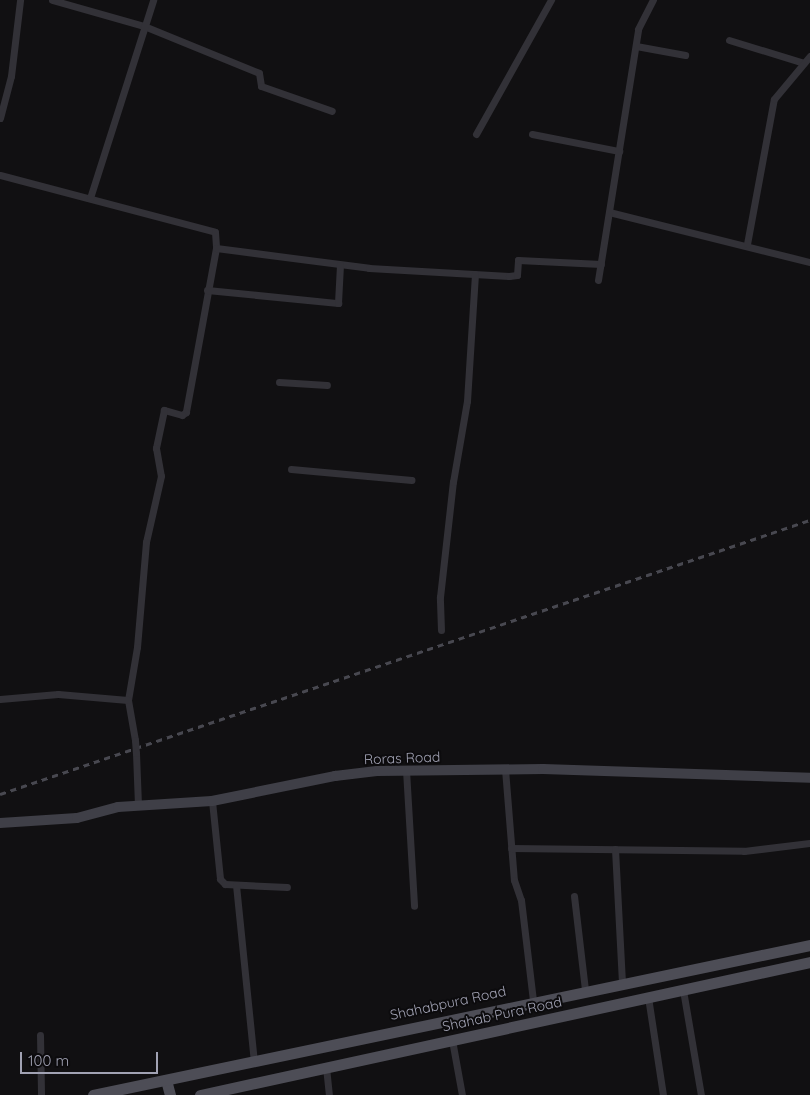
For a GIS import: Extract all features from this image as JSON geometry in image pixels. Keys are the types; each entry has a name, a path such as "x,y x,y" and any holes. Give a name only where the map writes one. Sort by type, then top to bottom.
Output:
{"main road":[{"name":"Roras Road","path":"0,823 77,818 118,807 212,801 335,776 406,770 505,769 810,778"},
{"name":"Shahabpura Road","path":"93,1095 585,990 808,947"},
{"name":"Shahab Pura Road","path":"200,1095 810,962"},
{"path":"166,1080 170,1095"}],"street":[{"path":"0,118 11,76 20,0"},
{"path":"52,0 144,26 259,73 261,86 332,111"},
{"path":"90,198 153,0"},
{"path":"476,134 551,0"},
{"path":"598,280 638,30 652,0"},
{"path":"729,40 804,63"},
{"path":"636,46 685,56"},
{"path":"747,244 774,99 810,56"},
{"path":"532,134 619,151"},
{"path":"0,175 215,232 216,248 186,412 182,415 164,410 156,448 161,476 146,542 137,646 128,700 135,740 138,806"},
{"path":"609,212 747,244 810,262"},
{"path":"216,248 340,265 515,276 518,260 601,264"},
{"path":"207,290 338,304 340,265"},
{"path":"441,630 440,597 453,482 467,401 475,274"},
{"path":"279,382 328,384"},
{"path":"291,469 412,480"},
{"path":"0,699 58,694 128,700"},
{"path":"505,769 511,848 533,1001"},
{"path":"406,770 414,906"},
{"path":"212,801 220,879 225,884 287,887"},
{"path":"511,848 744,851 810,843"},
{"path":"615,849 622,983"},
{"path":"236,885 254,1061"},
{"path":"574,896 585,990"},
{"path":"683,990 701,1095"},
{"path":"648,997 663,1095"},
{"path":"40,1035 41,1095"},
{"path":"452,1040 462,1095"},
{"path":"326,1068 330,1095"}],"railway":[{"path":"0,794 810,520"}]}
